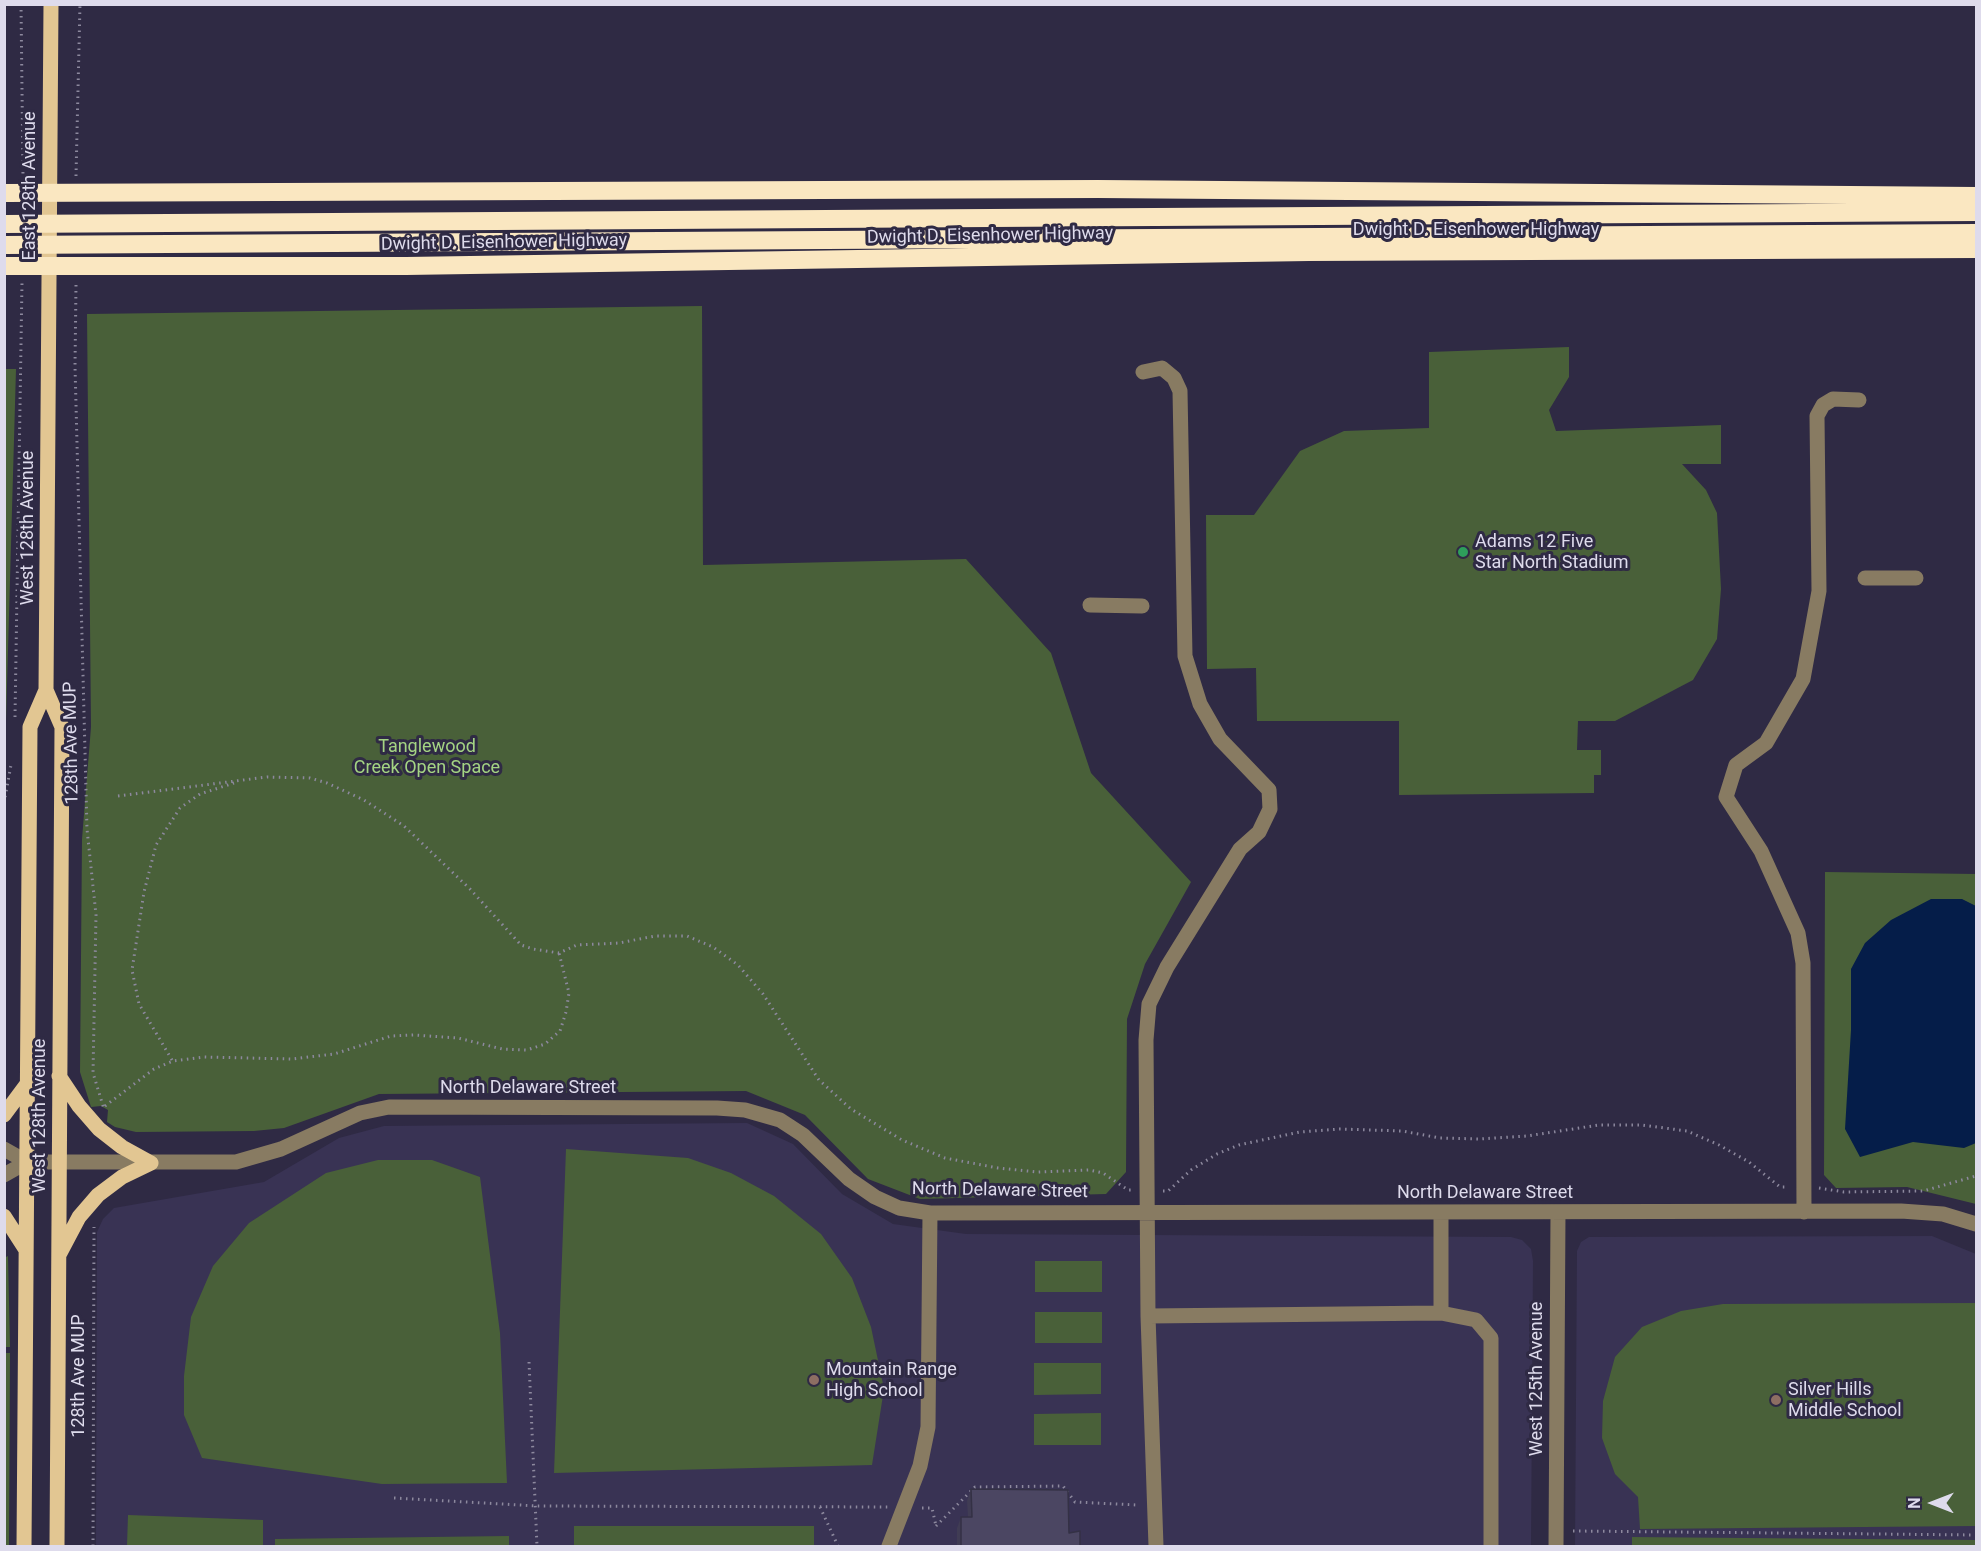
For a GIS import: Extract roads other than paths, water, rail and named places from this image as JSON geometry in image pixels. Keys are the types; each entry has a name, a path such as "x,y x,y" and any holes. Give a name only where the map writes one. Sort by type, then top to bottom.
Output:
{"highway":[{"name":"Dwight D. Eisenhower Highway","path":"4,193 1098,189 1977,196"},
{"path":"4,224 1977,212"},
{"path":"4,245 1977,233"},
{"name":"Dwight D. Eisenhower Highway","path":"4,266 406,266 1309,252 1977,249"}],"main road":[{"name":"East 128th Avenue","path":"49,367 51,4"},
{"name":"West 128th Avenue","path":"24,1546 30,727 46,690 49,367"},
{"name":"West 128th Avenue","path":"46,690 62,727 57,1546"},
{"path":"59,1076 79,1106 99,1129 122,1147 151,1163"},
{"path":"4,1115 27,1084"},
{"path":"58,1256 79,1216 98,1195 122,1177 151,1163"},
{"path":"4,1216 26,1250"}],"street":[{"path":"1143,372 1162,368 1174,378 1180,391 1185,656 1200,704 1220,739 1269,790 1270,809 1259,832 1240,849 1167,967 1149,1004 1146,1040 1148,1316 1156,1546"},
{"path":"1804,1212 1803,963 1798,933 1761,851 1726,797 1736,765 1766,742 1803,679 1819,591 1817,416 1823,405 1833,399 1859,400"},
{"path":"1865,578 1916,578"},
{"path":"1090,605 1142,606"},
{"name":"North Delaware Street","path":"4,1149 27,1162 222,1163 252,1158 281,1149 360,1113 389,1107 731,1109 758,1113 780,1120 803,1135 849,1179 875,1197 900,1208 930,1213 1804,1212 1943,1214 1977,1224"},
{"name":"North Delaware Street","path":"4,1175 27,1162"},
{"path":"1441,1212 1441,1313"},
{"name":"West 125th Avenue","path":"1556,1546 1558,1212"},
{"path":"890,1546 920,1466 928,1427 930,1213"},
{"path":"1148,1316 1441,1313 1476,1320 1491,1338 1491,1546"}],"water":[{"path":"1931,899 1962,899 1976,906 1976,1143 1964,1148 1913,1142 1860,1157 1845,1129 1851,1030 1851,969 1865,943 1891,920"}],"place":[{"name":"Adams 12 Five Star North Stadium","path":"1463,552"},
{"name":"Mountain Range High School","path":"814,1380"},
{"name":"Silver Hills Middle School","path":"1776,1400"}],"park label":[{"name":"Tanglewood Creek Open Space","path":"427,757"}]}
